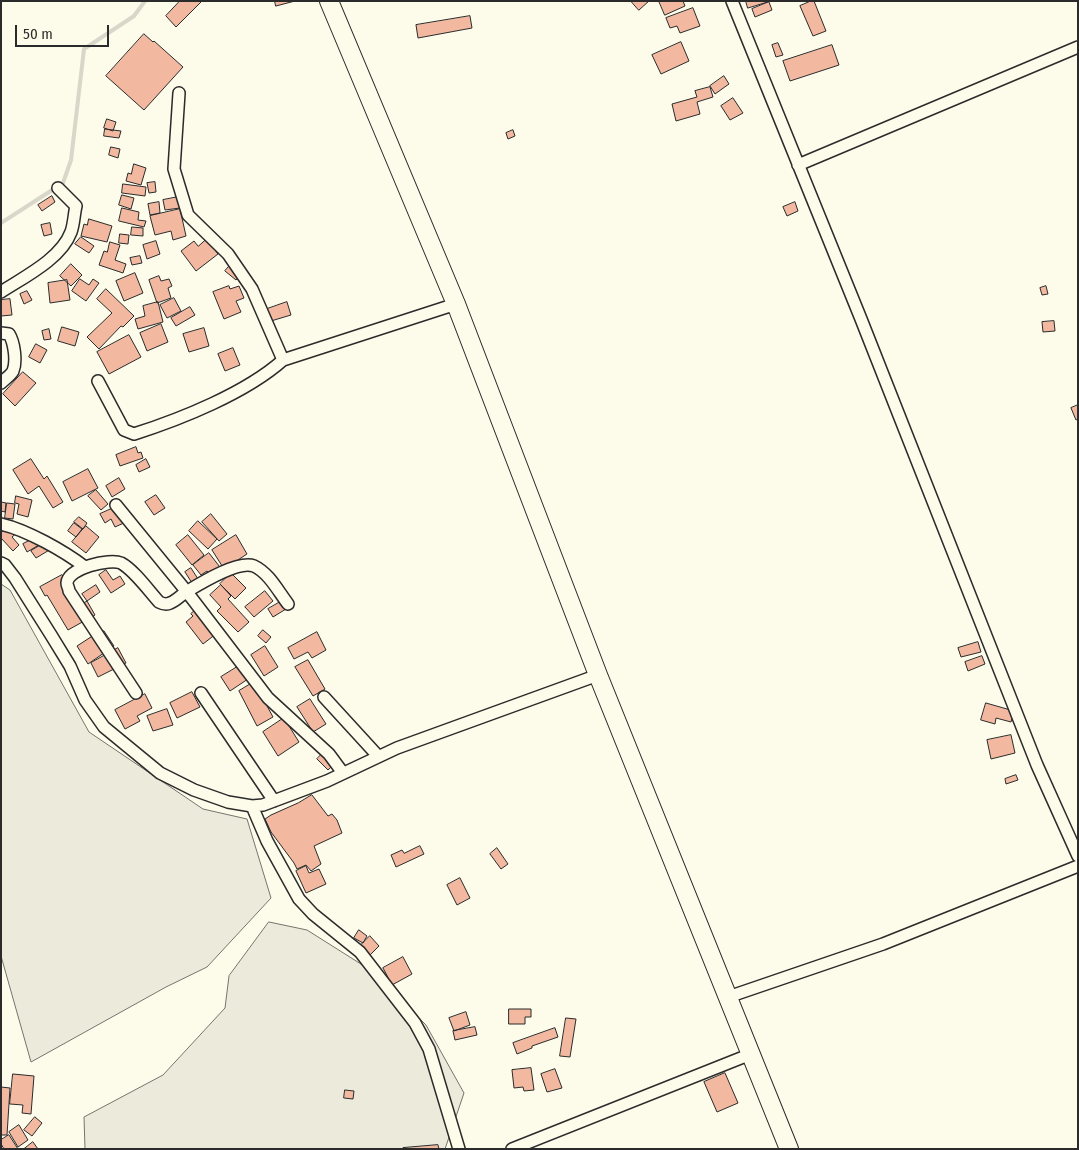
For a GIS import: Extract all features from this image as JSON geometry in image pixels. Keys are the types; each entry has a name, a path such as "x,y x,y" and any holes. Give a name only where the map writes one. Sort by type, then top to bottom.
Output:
{"main road":[{"path":"333,3 456,304 598,675 789,1149"}],"street":[{"path":"732,1 1037,766 1078,856"},
{"path":"798,165 1078,47"},
{"path":"179,93 174,169 188,214 228,254 252,290 283,360"},
{"path":"1,292 46,262 63,247 71,232 76,206 58,188"},
{"path":"98,381 124,430 134,434 197,410 234,392 267,374 283,360 456,304"},
{"path":"1,333 9,334 12,338 14,366 12,372 1,383"},
{"path":"116,505 187,592 268,698 329,754 343,773"},
{"path":"1,524 71,556 85,567"},
{"path":"2,562 51,635 70,666 85,700 104,727 160,773 194,790 228,802 252,806 274,802 397,748 598,675"},
{"path":"136,693 69,591 67,583 69,578 85,567 107,562 121,563 129,568 159,602 164,605 170,604 187,592 236,566 245,564 261,571 288,604"},
{"path":"201,693 274,802"},
{"path":"324,697 378,756"},
{"path":"252,806 267,841 299,899 313,914 360,952 414,1023 428,1049 459,1149"},
{"path":"728,997 884,944 1078,866"},
{"path":"516,1148 751,1054"}],"shaded area":[{"path":"1,584 10,590 89,732 203,809 247,819 271,898 207,967 166,987 31,1062 1,956"},
{"path":"269,922 307,930 372,971 426,1025 464,1093 445,1149 85,1149 84,1117 163,1075 225,1008 229,976"}],"building":[{"path":"180,1 202,1 176,27 166,16"},
{"path":"275,1 295,1 276,6"},
{"path":"631,1 649,1 639,10"},
{"path":"659,1 683,1 685,6 665,15"},
{"path":"746,1 771,1 748,8"},
{"path":"814,1 826,31 813,36 800,6"},
{"path":"769,2 772,10 755,17 752,9"},
{"path":"693,8 700,26 680,33 677,26 670,28 666,18"},
{"path":"470,16 472,28 418,38 416,25"},
{"path":"144,34 183,67 144,110 106,76"},
{"path":"681,42 689,61 661,74 652,55"},
{"path":"778,43 783,55 776,57 772,45"},
{"path":"832,45 839,65 790,81 783,61"},
{"path":"724,76 729,84 715,94 710,86"},
{"path":"710,87 713,97 697,102 700,114 676,121 672,104 697,97 695,91"},
{"path":"733,98 743,113 730,120 721,106"},
{"path":"107,119 116,122 113,131 104,128"},
{"path":"105,129 121,131 119,138 104,136"},
{"path":"513,130 515,136 508,139 506,133"},
{"path":"111,147 120,149 118,158 109,155"},
{"path":"134,164 146,168 141,185 126,181 128,173 131,174"},
{"path":"155,182 156,192 149,193 147,183"},
{"path":"123,184 146,187 145,196 122,193"},
{"path":"122,195 134,198 131,209 119,205"},
{"path":"52,196 55,202 42,211 38,205"},
{"path":"178,197 180,208 165,210 163,200"},
{"path":"159,202 160,213 150,215 148,204"},
{"path":"795,202 798,211 787,216 783,207"},
{"path":"122,208 139,212 138,220 146,221 144,227 119,221"},
{"path":"180,209 186,236 173,240 171,231 155,235 150,216"},
{"path":"89,219 112,226 107,242 81,236 84,224 87,225"},
{"path":"50,223 52,234 44,236 41,225"},
{"path":"132,227 143,228 143,236 131,235"},
{"path":"120,234 129,235 128,244 119,243"},
{"path":"81,237 94,246 89,253 75,244"},
{"path":"207,239 218,254 196,271 181,251 194,241 198,246"},
{"path":"156,241 160,254 147,259 143,245"},
{"path":"110,242 120,245 115,260 126,264 123,273 99,265 104,251 107,252"},
{"path":"140,256 142,263 132,265 130,258"},
{"path":"233,262 243,271 236,280 225,271"},
{"path":"71,264 82,275 71,286 60,276"},
{"path":"135,273 143,293 124,301 116,281"},
{"path":"159,276 161,281 169,279 172,286 168,288 171,298 157,303 149,280"},
{"path":"80,279 89,285 93,279 99,283 86,301 72,291"},
{"path":"67,280 70,300 50,303 48,283"},
{"path":"229,286 230,289 239,286 244,298 236,301 241,312 224,319 213,292"},
{"path":"1046,286 1048,294 1042,295 1040,288"},
{"path":"106,289 134,316 123,327 121,326 99,349 87,337 112,313 97,299"},
{"path":"27,291 32,300 24,304 20,294"},
{"path":"174,298 181,311 167,318 160,305"},
{"path":"10,299 12,315 1,316 1,300"},
{"path":"158,302 163,322 138,329 135,319 145,316 143,306"},
{"path":"287,302 291,315 271,321 267,309"},
{"path":"190,307 195,315 176,326 171,318"},
{"path":"1054,321 1055,331 1043,332 1042,322"},
{"path":"161,324 168,342 147,351 140,333"},
{"path":"62,327 79,332 75,346 58,341"},
{"path":"204,328 209,346 189,352 183,334"},
{"path":"49,329 51,339 44,340 42,331"},
{"path":"129,335 141,357 109,374 97,352"},
{"path":"36,344 47,350 40,363 29,357"},
{"path":"233,348 240,365 225,371 218,354"},
{"path":"23,372 36,383 15,406 3,394"},
{"path":"1078,405 1078,419 1076,420 1071,408"},
{"path":"136,447 138,453 141,452 143,458 120,466 116,455"},
{"path":"31,459 44,479 47,476 63,502 53,508 39,486 28,494 13,470"},
{"path":"146,459 150,467 139,472 136,465"},
{"path":"88,469 98,488 72,501 63,482"},
{"path":"119,478 125,489 112,497 106,486"},
{"path":"96,490 108,504 101,510 88,496"},
{"path":"156,495 165,508 154,515 145,502"},
{"path":"16,496 32,500 28,517 17,514 19,504 15,503"},
{"path":"1,502 6,503 5,512 1,511"},
{"path":"7,503 15,504 13,519 5,518"},
{"path":"118,506 126,522 115,527 111,519 105,523 100,514"},
{"path":"211,514 227,534 219,541 202,522"},
{"path":"79,517 87,523 83,529 74,522"},
{"path":"198,521 217,539 208,549 189,531"},
{"path":"74,523 82,529 76,537 68,531"},
{"path":"12,524 18,532 12,537 19,545 13,551 1,538 1,533"},
{"path":"86,526 99,537 86,553 72,542"},
{"path":"188,535 204,555 192,565 176,545"},
{"path":"236,535 247,554 224,569 212,550"},
{"path":"35,538 39,545 27,552 23,544"},
{"path":"46,542 51,549 36,558 31,551"},
{"path":"209,553 223,571 213,579 207,571 201,575 193,565"},
{"path":"191,568 198,579 192,583 185,572"},
{"path":"106,570 113,580 120,576 125,584 111,593 99,575"},
{"path":"231,573 246,588 235,599 220,584"},
{"path":"62,575 80,605 87,601 95,615 68,630 47,595 45,596 40,587"},
{"path":"96,585 100,592 87,601 82,594"},
{"path":"221,585 231,596 228,599 249,622 238,632 217,611 221,607 210,595"},
{"path":"265,591 273,601 254,617 245,607"},
{"path":"282,601 286,609 273,617 268,609"},
{"path":"201,605 221,630 203,644 186,622 193,616 191,614"},
{"path":"263,630 271,637 266,643 258,636"},
{"path":"104,631 114,646 88,664 77,646 97,633 98,635"},
{"path":"317,632 326,650 312,658 308,652 294,659 288,648"},
{"path":"978,642 981,652 961,657 958,648"},
{"path":"265,646 278,667 264,676 251,655"},
{"path":"118,648 126,663 98,677 91,663"},
{"path":"982,656 985,664 968,671 965,662"},
{"path":"308,660 325,689 313,696 295,667"},
{"path":"242,664 251,677 230,691 221,677"},
{"path":"254,682 273,717 257,726 239,691"},
{"path":"192,692 200,707 177,718 170,703"},
{"path":"145,694 152,708 137,716 140,721 125,729 115,710"},
{"path":"310,699 326,724 313,732 297,707"},
{"path":"986,703 1014,711 1011,722 996,718 995,724 981,720"},
{"path":"167,709 173,725 153,731 147,716"},
{"path":"284,718 299,742 278,756 263,732"},
{"path":"1011,735 1015,753 991,759 987,740"},
{"path":"326,750 337,761 328,770 317,759"},
{"path":"1016,775 1018,780 1006,784 1005,779"},
{"path":"312,795 328,816 332,814 337,820 342,833 314,846 321,864 311,871 306,865 297,869 271,832 265,819"},
{"path":"420,846 424,854 396,867 391,855 402,850 404,853"},
{"path":"497,848 508,864 501,869 490,854"},
{"path":"306,866 309,873 319,869 326,884 306,893 296,871"},
{"path":"460,878 470,898 457,905 447,885"},
{"path":"359,930 367,936 363,943 354,938"},
{"path":"370,936 379,946 370,955 361,945"},
{"path":"403,957 412,974 392,985 383,968"},
{"path":"509,1009 531,1009 531,1017 525,1017 525,1024 509,1024"},
{"path":"466,1012 470,1025 454,1031 449,1018"},
{"path":"566,1018 576,1019 570,1057 560,1056"},
{"path":"475,1027 477,1035 455,1040 453,1031"},
{"path":"555,1028 558,1037 532,1046 532,1048 517,1054 513,1043"},
{"path":"531,1068 534,1090 524,1091 523,1087 514,1088 512,1070"},
{"path":"555,1069 562,1088 547,1092 541,1074"},
{"path":"725,1073 738,1103 717,1112 704,1082"},
{"path":"13,1074 34,1076 31,1114 22,1113 23,1105 10,1104"},
{"path":"1,1087 10,1088 7,1135 1,1135"},
{"path":"345,1090 354,1091 353,1099 344,1098"},
{"path":"35,1117 42,1123 32,1136 24,1130"},
{"path":"19,1125 28,1140 18,1147 9,1132"},
{"path":"9,1135 18,1149 4,1149 1,1140"},
{"path":"33,1142 38,1149 24,1149"},
{"path":"438,1145 439,1149 403,1149 403,1148"}],"waterway":[{"path":"1,223 63,183 71,160 84,49 134,16 145,1"}]}
